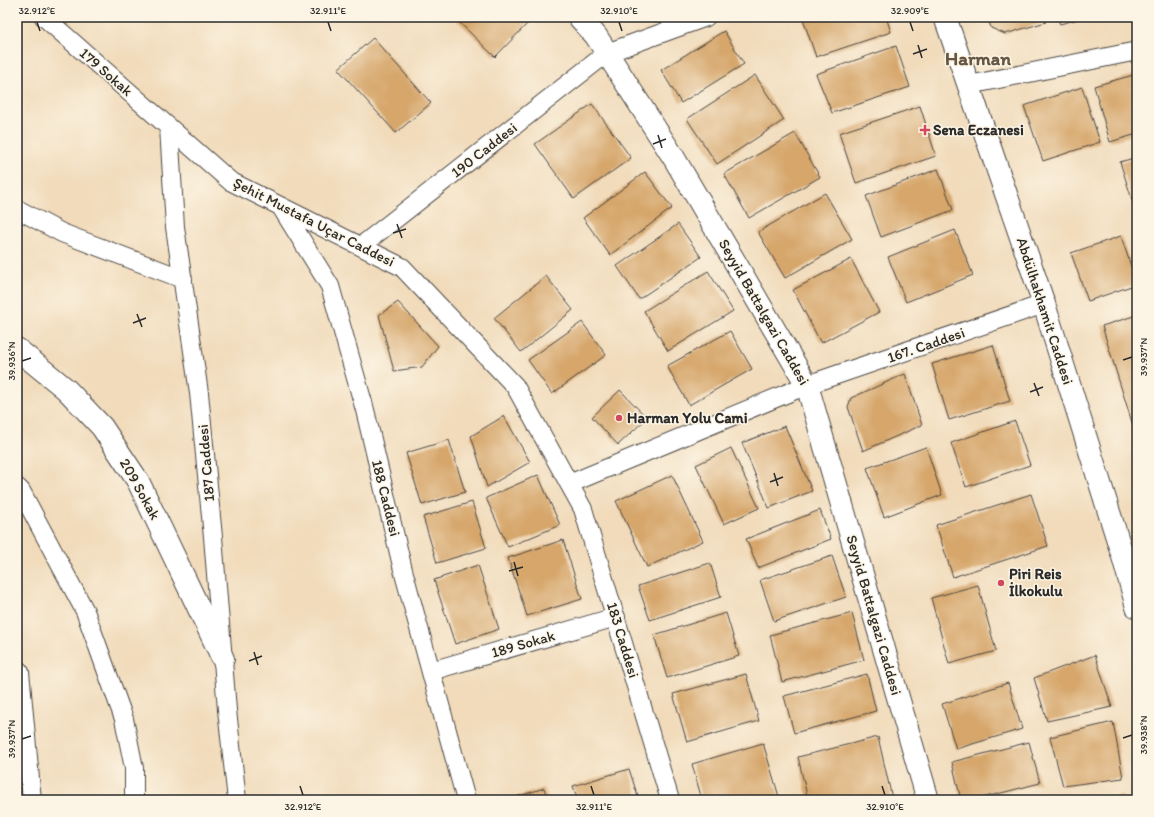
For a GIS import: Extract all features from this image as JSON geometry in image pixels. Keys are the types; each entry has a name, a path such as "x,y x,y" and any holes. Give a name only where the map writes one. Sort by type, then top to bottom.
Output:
{"street":[{"name":"179 Sokak","path":"44,17 169,127"},
{"name":"Seyyid Battalgazi Caddesi","path":"579,17 596,36 674,158 807,385 928,800"},
{"name":"Abdülhakhamit Caddesi","path":"945,17 1044,304 1124,560 1137,607"},
{"name":"190 Caddesi","path":"361,246 607,53 698,18"},
{"path":"968,85 1137,52"},
{"name":"Şehit Mustafa Uçar Caddesi","path":"169,127 230,181 402,267 515,386 569,484"},
{"name":"187 Caddesi","path":"169,127 175,227 199,393 213,537 227,710 237,800"},
{"name":"188 Caddesi","path":"282,207 330,286 365,410 403,570 466,800"},
{"path":"17,209 62,232 183,279"},
{"name":"167. Caddesi","path":"807,385 1044,304"},
{"name":"209 Sokak","path":"17,349 67,390 102,427 138,480 223,659"},
{"path":"569,484 807,385"},
{"name":"183 Caddesi","path":"569,484 582,509 616,617 670,800"},
{"path":"17,487 21,491 84,611 124,719 134,768 134,800"},
{"name":"189 Sokak","path":"431,671 616,617"},
{"path":"17,669 20,672 32,800"}],"building":[{"path":"454,17 522,17 528,23 495,57"},
{"path":"808,17 886,17 891,32 816,57 803,19"},
{"path":"988,17 1044,17 1046,22 1005,34 991,28"},
{"path":"1057,17 1086,17 1060,24"},
{"path":"724,31 744,64 681,103 661,70"},
{"path":"373,38 431,103 396,133 338,69"},
{"path":"896,46 910,87 832,113 816,74"},
{"path":"1137,74 1137,134 1110,142 1094,86"},
{"path":"755,75 784,120 717,164 687,119"},
{"path":"1082,87 1100,142 1043,161 1024,106"},
{"path":"592,104 631,158 574,199 535,144"},
{"path":"920,106 936,156 856,183 839,133"},
{"path":"795,133 820,177 749,218 724,174"},
{"path":"1137,157 1137,215 1120,162"},
{"path":"938,169 953,210 881,237 866,196"},
{"path":"645,172 672,208 610,255 583,218"},
{"path":"825,193 852,239 785,278 758,232"},
{"path":"678,224 701,257 639,299 617,266"},
{"path":"955,230 973,275 906,302 888,257"},
{"path":"1121,236 1137,284 1088,301 1071,253"},
{"path":"851,259 879,312 821,343 793,290"},
{"path":"708,271 733,311 668,351 644,311"},
{"path":"546,276 573,310 521,352 494,318"},
{"path":"398,302 438,346 422,367 394,371 379,315"},
{"path":"1137,315 1137,431 1135,432 1102,326"},
{"path":"582,322 606,355 552,394 528,360"},
{"path":"730,331 752,369 689,405 667,366"},
{"path":"993,345 1010,401 949,420 932,364"},
{"path":"905,374 922,425 863,451 848,407 851,398"},
{"name":"Harman Yolu Cami","path":"620,390 647,418 618,445 592,417"},
{"path":"504,416 530,462 487,487 471,436"},
{"path":"1015,421 1030,465 966,487 951,443"},
{"path":"785,426 812,491 769,508 742,443"},
{"path":"449,440 465,492 422,505 406,453"},
{"path":"926,447 942,495 884,517 867,468"},
{"path":"731,448 759,508 724,524 696,465"},
{"path":"538,475 560,525 508,547 486,498"},
{"path":"672,475 703,541 647,567 616,501"},
{"path":"1031,494 1048,546 953,577 936,525"},
{"path":"472,502 486,548 437,563 423,517"},
{"path":"820,510 831,539 758,568 746,539"},
{"path":"563,540 582,599 527,616 508,558"},
{"path":"832,556 846,597 774,621 760,580"},
{"path":"710,563 721,597 650,620 638,586"},
{"path":"478,565 499,629 455,644 434,580"},
{"path":"978,585 996,651 949,664 931,598"},
{"path":"726,613 739,656 667,678 654,635"},
{"path":"852,613 864,660 782,682 770,635"},
{"path":"1095,655 1112,707 1047,721 1034,678"},
{"path":"746,674 759,721 687,742 673,694"},
{"path":"867,674 876,711 794,733 784,696"},
{"path":"1008,683 1022,729 956,749 942,704"},
{"path":"1113,722 1123,778 1063,786 1050,737"},
{"path":"878,737 892,798 886,800 808,800 798,757"},
{"path":"1029,742 1040,783 974,800 961,800 952,762"},
{"path":"763,743 780,800 702,800 692,764"},
{"path":"629,769 639,800 578,800 573,786"},
{"path":"544,788 548,800 507,800"},
{"path":"1122,796 1123,800 1098,800 1098,799"}],"place":[{"name":"Sena Eczanesi","path":"925,130"},
{"name":"Harman Yolu Cami","path":"619,418"},
{"name":"Piri Reis İlkokulu","path":"1001,583"}],"district":[{"name":"Harman","path":"978,58"}]}
